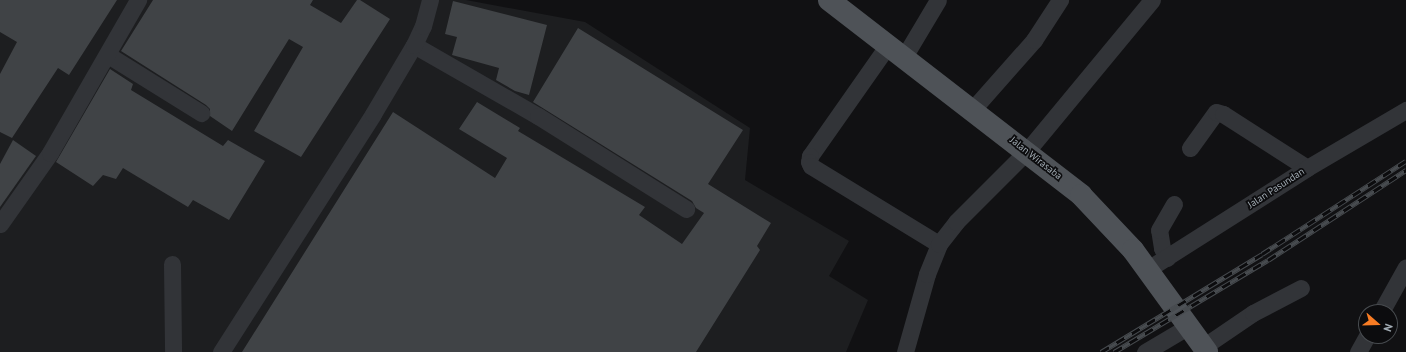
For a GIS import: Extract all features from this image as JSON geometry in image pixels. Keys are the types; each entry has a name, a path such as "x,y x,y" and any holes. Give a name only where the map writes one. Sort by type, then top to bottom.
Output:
{"main road":[{"name":"Jalan Wirasaba","path":"829,0 973,109 1081,194 1148,269 1205,349"}],"street":[{"path":"0,224 50,153 108,55 138,0"},
{"path":"221,352 373,114 423,26 430,0"},
{"path":"938,0 810,156 809,162 811,166 939,244"},
{"path":"973,109 1034,40 1060,0"},
{"path":"905,352 927,274 939,244 956,222 1027,151 1152,0"},
{"path":"414,44 538,116 686,209"},
{"path":"108,55 201,113"},
{"name":"Jalan Pasundan","path":"1148,269 1307,168 1406,110"},
{"path":"1190,148 1216,112 1223,114 1307,168"},
{"path":"1167,258 1162,248 1159,230 1174,204"},
{"path":"172,264 173,352"},
{"path":"1385,304 1406,267"},
{"path":"1205,349 1253,313 1301,288"},
{"path":"1145,352 1189,326"}],"shaded area":[{"path":"0,0 466,0 585,22 750,128 745,180 849,241 829,276 868,300 846,352 0,352"}],"building":[{"path":"0,0 117,0 69,75 58,68 12,138 0,132 0,74 17,42 0,32"},
{"path":"153,0 313,0 310,5 341,23 357,0 360,0 390,19 301,157 254,131 303,47 289,39 232,131 210,116 210,109 206,105 121,51"},
{"path":"453,1 547,25 529,95 515,91 496,80 499,68 452,55 457,37 445,34"},
{"path":"578,28 743,130 708,184 771,223 757,246 760,250 696,352 242,352 393,112 495,178 507,158 459,129 477,102 520,128 518,131 645,207 639,215 682,244 704,213 696,208 692,201 533,102"},
{"path":"110,69 133,84 131,90 223,146 228,140 265,161 229,220 193,200 188,207 123,168 116,179 103,175 93,186 56,162"},
{"path":"13,140 36,156 0,207 0,164"}],"railway":[{"path":"1101,352 1262,254 1406,161"},
{"path":"1114,352 1268,260 1406,170"}]}
